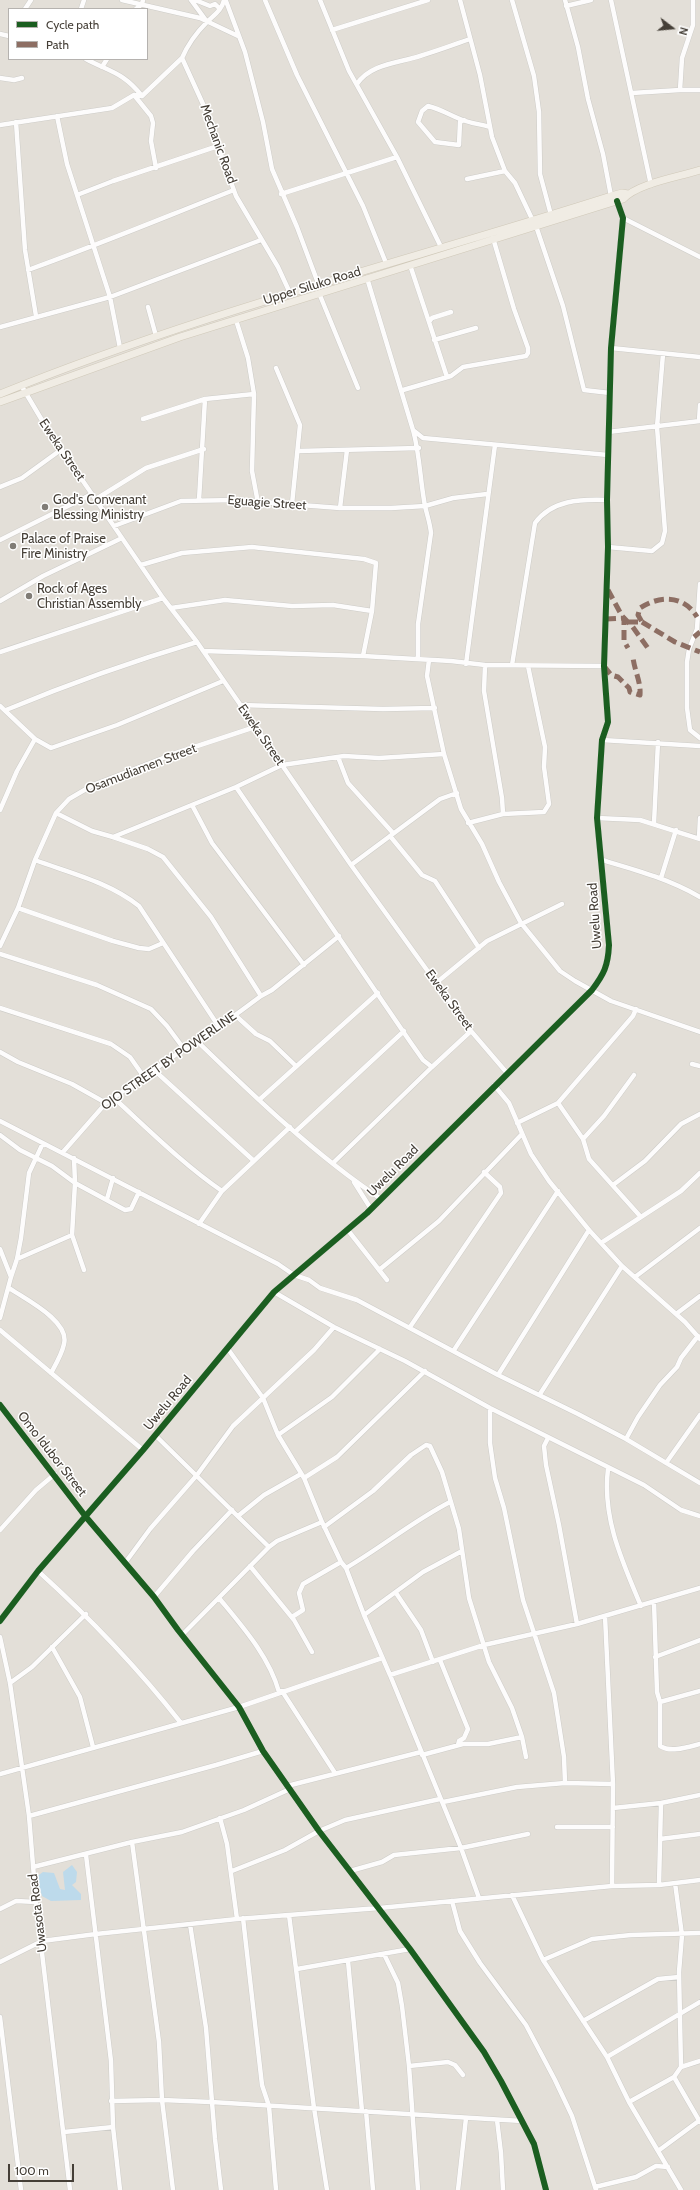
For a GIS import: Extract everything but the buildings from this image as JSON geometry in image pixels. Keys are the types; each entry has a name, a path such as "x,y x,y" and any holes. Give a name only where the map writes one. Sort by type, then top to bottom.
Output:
{"main road":[{"name":"Upper Siluko Road","path":"0,394 120,348 318,283 441,246 617,201 623,199 628,194 651,184 700,170"},
{"name":"Upper Siluko Road","path":"0,402 24,392 180,337 493,238 551,215 622,193 628,194"}],"street":[{"path":"122,0 143,2 208,21"},
{"path":"191,0 202,17 238,36"},
{"path":"195,0 210,6 215,4 220,9"},
{"path":"142,96 182,58 187,46 220,9 225,0"},
{"path":"225,0 245,52 264,122 272,169 281,194 297,227 318,283"},
{"path":"265,0 297,74 347,173 386,263"},
{"path":"320,0 357,84 397,156 441,246"},
{"path":"332,30 428,0"},
{"path":"460,0 480,75 490,127 505,171 515,183 534,223 564,306 584,390 610,393"},
{"path":"512,0 534,76 538,112 540,174 551,215"},
{"path":"565,0 611,196"},
{"path":"566,6 590,0"},
{"path":"611,0 651,184"},
{"path":"680,90 682,58 693,25 693,0"},
{"path":"357,84 365,75 381,66 419,57 470,39"},
{"name":"Mechanic Road","path":"182,58 213,126 218,146 234,190 261,240 278,267 290,293"},
{"path":"88,60 116,72 130,81 142,96"},
{"path":"102,67 106,60"},
{"path":"0,78 14,80 22,78"},
{"path":"632,93 700,90"},
{"path":"0,125 112,108 134,95 142,96"},
{"path":"134,95 151,116 153,122 151,141 156,168"},
{"path":"464,120 460,122 459,145 435,142 418,122 422,111 428,106 442,109 464,120 490,127"},
{"path":"57,116 67,164 110,297 120,348"},
{"path":"16,122 28,270 36,316"},
{"path":"77,195 113,180 156,168 218,146"},
{"path":"281,194 397,156"},
{"path":"467,180 505,171"},
{"path":"28,270 94,247 153,221 234,190"},
{"path":"617,201 623,218 700,257"},
{"name":"Uwelu Road","path":"0,1620 38,1571 143,1450 274,1292 371,1209 494,1085 592,990 603,975 608,961 609,945 597,818 602,740 608,722 604,666 608,547 608,432 611,348 623,218"},
{"path":"403,390 447,377 463,367 528,354 528,348 514,309 493,238"},
{"path":"0,326 110,297 261,240"},
{"path":"410,265 447,377"},
{"path":"367,278 403,390 418,448 425,506 430,519 431,533 418,624 418,659"},
{"path":"319,293 358,388"},
{"path":"148,307 156,336"},
{"path":"429,322 432,318 450,312"},
{"path":"236,320 248,358 254,394 252,471 258,503"},
{"path":"434,340 476,328"},
{"path":"611,348 700,357"},
{"path":"608,547 652,551 662,543 665,531 657,427 663,354"},
{"path":"276,368 300,425 292,504"},
{"path":"21,385 24,392"},
{"name":"Eweka Street","path":"24,392 163,598 197,642 351,864 471,1031 507,1073"},
{"path":"144,419 205,399 254,394"},
{"path":"199,500 204,449 205,399"},
{"path":"608,432 699,421 700,405"},
{"path":"413,430 423,438 495,446 608,455"},
{"path":"466,664 487,494 495,446"},
{"path":"298,451 418,448"},
{"path":"0,487 22,478 62,449"},
{"path":"96,500 146,468 204,449"},
{"path":"340,508 347,450"},
{"path":"0,540 92,494"},
{"name":"Eguagie Street","path":"114,526 181,501 199,500 292,504 340,508 425,506 453,498 487,494"},
{"path":"512,665 535,523 543,512 558,504 586,499 607,500"},
{"path":"0,601 43,576 122,538"},
{"path":"141,565 182,553 252,547 364,559 376,563 372,611 363,656"},
{"path":"700,584 697,629 689,649 687,662 687,708 690,730 700,738"},
{"path":"0,652 163,598"},
{"path":"171,608 225,600 292,606 333,605 372,611"},
{"path":"6,710 122,664 197,642"},
{"path":"203,651 363,656 451,661 466,664 485,665 604,666"},
{"path":"428,660 427,676 444,754 462,809 468,823 482,844 521,923 560,972 612,1001 700,1032"},
{"path":"485,665 484,691 502,798 503,814"},
{"path":"468,823 503,814 544,812 549,804 544,767 545,747 528,666"},
{"path":"0,706 6,710 35,739 48,748 117,724 223,681"},
{"path":"240,705 383,709 435,708"},
{"name":"Osamudiamen Street","path":"0,946 18,908 34,860 56,813 69,799 93,785 176,753 255,727"},
{"path":"0,810 1,802 35,739"},
{"path":"602,740 658,742 700,746"},
{"path":"654,823 658,742"},
{"path":"114,837 236,787 282,765 338,757 379,758 444,754"},
{"path":"338,757 348,782 392,834 422,875 435,881 480,948"},
{"path":"236,787 423,1060 432,1067"},
{"path":"351,864 440,799 457,793"},
{"path":"192,805 212,843 304,965"},
{"path":"56,813 92,831 114,837 163,857 210,917 261,996"},
{"path":"597,818 626,818 654,823 699,838 700,818"},
{"path":"661,878 676,830"},
{"path":"34,860 124,894 139,906 219,1027"},
{"path":"602,860 661,878 700,896"},
{"path":"436,982 487,941 562,904"},
{"path":"18,908 112,941 139,948 149,949 163,943"},
{"name":"OJO STREET BY POWERLINE","path":"62,1152 106,1104 184,1049 219,1027 261,996 272,990 339,936"},
{"path":"0,954 97,985 151,1009 167,1026 184,1049"},
{"path":"259,1100 378,993"},
{"path":"0,1008 111,1044 130,1057 144,1077"},
{"path":"517,1123 558,1103 633,1016 636,1009"},
{"path":"235,1015 256,1034 270,1041 296,1066"},
{"path":"295,1132 404,1031"},
{"path":"333,1163 471,1031"},
{"path":"197,1041 295,1132 353,1180 381,1199"},
{"path":"0,1052 18,1062 72,1084 106,1104"},
{"path":"692,1064 700,1066"},
{"path":"154,1070 254,1161"},
{"path":"583,1139 604,1116 634,1075"},
{"path":"494,1085 508,1103 521,1135 531,1154 588,1230 622,1266 676,1314 699,1337 681,1358 678,1367 660,1385 638,1417 626,1439"},
{"path":"115,1099 173,1153 200,1176 222,1191"},
{"path":"558,1103 583,1139 589,1159 640,1216"},
{"path":"613,1185 645,1161 681,1124 700,1114"},
{"path":"0,1121 114,1178 199,1224 278,1264 294,1275 309,1280 320,1288 357,1300 454,1350 498,1375 540,1394 626,1439 700,1483"},
{"path":"199,1224 222,1191 290,1127"},
{"path":"0,1135 36,1159 52,1166 75,1182 129,1211 139,1192"},
{"path":"379,1270 439,1221 484,1172 521,1135"},
{"path":"0,1318 11,1277 18,1259 29,1173 43,1143"},
{"path":"74,1158 75,1182 72,1235 84,1270"},
{"path":"410,1327 501,1193 500,1187 484,1172"},
{"path":"601,1243 640,1216 681,1191 700,1173"},
{"path":"107,1199 114,1178"},
{"path":"353,1180 371,1209"},
{"path":"454,1350 558,1191"},
{"path":"635,1277 700,1228"},
{"path":"347,1230 387,1280"},
{"path":"498,1375 588,1230"},
{"path":"18,1259 72,1235"},
{"path":"0,1249 11,1277"},
{"path":"540,1394 622,1266"},
{"path":"9,1288 55,1320 64,1331 64,1344 51,1372"},
{"path":"274,1292 334,1327 425,1371 490,1408 608,1469 644,1485 681,1510 700,1516"},
{"path":"676,1314 700,1296"},
{"path":"125,1563 150,1529 197,1475 229,1430 314,1350 334,1327"},
{"path":"0,1330 143,1450"},
{"path":"228,1349 263,1398 278,1435 303,1476 323,1525 341,1562 346,1568 421,1754 461,1848 479,1898"},
{"path":"278,1435 332,1397 380,1349"},
{"path":"238,1516 264,1496 337,1457 425,1371"},
{"name":"Omo Idubor Street","path":"0,1405 55,1474 86,1517 154,1597 239,1707 263,1750 288,1788 319,1831 410,1949 484,2052 534,2144 546,2190"},
{"path":"490,1408 490,1443 495,1478 504,1508 522,1600 554,1693 564,1757 565,1783"},
{"path":"666,1463 700,1415"},
{"path":"155,1435 269,1547"},
{"path":"548,1438 544,1446 546,1465 559,1525 577,1624"},
{"path":"182,1635 269,1547 277,1541 323,1525 373,1491 411,1455 428,1444 442,1472 459,1529 469,1598 490,1662 512,1708 522,1737 526,1757"},
{"path":"608,1469 606,1489 610,1525 620,1556 641,1606"},
{"path":"0,1530 36,1490 55,1474"},
{"path":"346,1568 424,1515 450,1502"},
{"path":"154,1597 193,1551 232,1510"},
{"path":"364,1615 423,1572 462,1551"},
{"path":"292,1617 303,1610 299,1593 303,1584 341,1562"},
{"path":"250,1566 292,1617 312,1652"},
{"path":"38,1571 86,1614 150,1683 181,1722"},
{"path":"390,1675 484,1645 577,1624 700,1588"},
{"path":"396,1593 421,1630 433,1662"},
{"path":"219,1598 255,1644 280,1691 335,1773"},
{"path":"654,1602 657,1692 660,1702 660,1746 666,1749 700,1744"},
{"path":"10,1683 32,1667 86,1614"},
{"path":"605,1616 613,1784 612,1886"},
{"name":"Uwasota Road","path":"0,1637 10,1683 29,1816 36,1902 42,1941 70,2190"},
{"path":"655,1657 700,1640"},
{"path":"52,1647 80,1697 93,1747"},
{"path":"0,1774 181,1722 239,1707 280,1691 382,1658"},
{"path":"440,1660 468,1730 464,1738 459,1741 458,1745"},
{"path":"660,1702 700,1691"},
{"path":"33,1867 86,1855 132,1842 182,1832 244,1810 288,1788 335,1773 458,1745 500,1742 522,1737"},
{"path":"29,1816 216,1765 263,1750"},
{"path":"232,1871 285,1850 319,1831 345,1820 517,1787 565,1783 613,1784"},
{"path":"613,1808 661,1803 700,1796"},
{"path":"659,1885 661,1803"},
{"path":"220,1818 232,1871 237,1919"},
{"path":"557,1827 613,1827"},
{"path":"350,1871 382,1862 394,1855 461,1848 528,1834"},
{"path":"660,1839 700,1834"},
{"path":"132,1842 159,2042 162,2100 173,2190"},
{"path":"86,1855 111,2061 111,2101 120,2190"},
{"path":"0,1962 42,1941 143,1928 612,1886 659,1885 700,1880"},
{"path":"675,1883 682,1934 679,1977 681,2068"},
{"path":"512,1895 543,1960 607,2057 629,2102 682,2190"},
{"path":"0,1909 16,1901 36,1902"},
{"path":"452,1901 460,1931 480,1963 526,2025 555,2080 572,2116 596,2188 636,2176 656,2166 668,2167"},
{"path":"289,1915 314,2108 327,2190"},
{"path":"244,1918 262,2085 268,2106 276,2190"},
{"path":"190,1924 206,2028 221,2190"},
{"path":"543,1960 592,1939 631,1935 700,1933"},
{"path":"297,1969 410,1949"},
{"path":"384,1954 398,1983 409,2066 418,2190"},
{"path":"348,1961 373,2190"},
{"path":"583,2021 655,1980 679,1977"},
{"path":"607,2057 700,2002"},
{"path":"0,2018 21,2190"},
{"path":"629,2102 674,2077 681,2068 700,2060"},
{"path":"409,2066 448,2062 455,2065 463,2075"},
{"path":"658,2151 700,2121 674,2077"},
{"path":"111,2101 162,2100 522,2121"},
{"path":"458,2190 466,2118"},
{"path":"497,2120 502,2153 504,2190"},
{"path":"64,2132 113,2127"}],"shaded area":[{"path":"0,0 700,0 700,2190 0,2190"}],"water":[{"path":"72,1865 77,1872 76,1882 72,1885 81,1894 81,1900 51,1901 42,1896 36,1877 43,1872 54,1873 60,1889 65,1890 63,1872"}],"marked path":[{"path":"608,590 622,616 632,626 650,651"},
{"path":"628,622 642,622 638,615 640,608 663,599 671,599 685,604 697,617"},
{"path":"606,619 624,618 624,641 628,648"},
{"path":"642,622 675,642 700,652"},
{"path":"694,637 700,632"},
{"path":"604,666 611,675 618,677 629,688 630,692 640,695 640,686 633,658"}],"cycle path":[{"path":"0,1621 38,1571 143,1450 274,1292 367,1213 592,990 605,969 608,959 609,945 597,818 602,740 608,722 604,666 608,547 607,500 611,348 623,218 617,201"},
{"path":"0,1405 86,1517 154,1597 239,1707 263,1751 319,1831 410,1949 484,2052 534,2144 546,2190"}],"place":[{"name":"God's Convenant Blessing Ministry","path":"45,507"},
{"name":"Palace of Praise Fire Ministry","path":"13,546"},
{"name":"Rock of Ages Christian Assembly","path":"29,596"}]}
